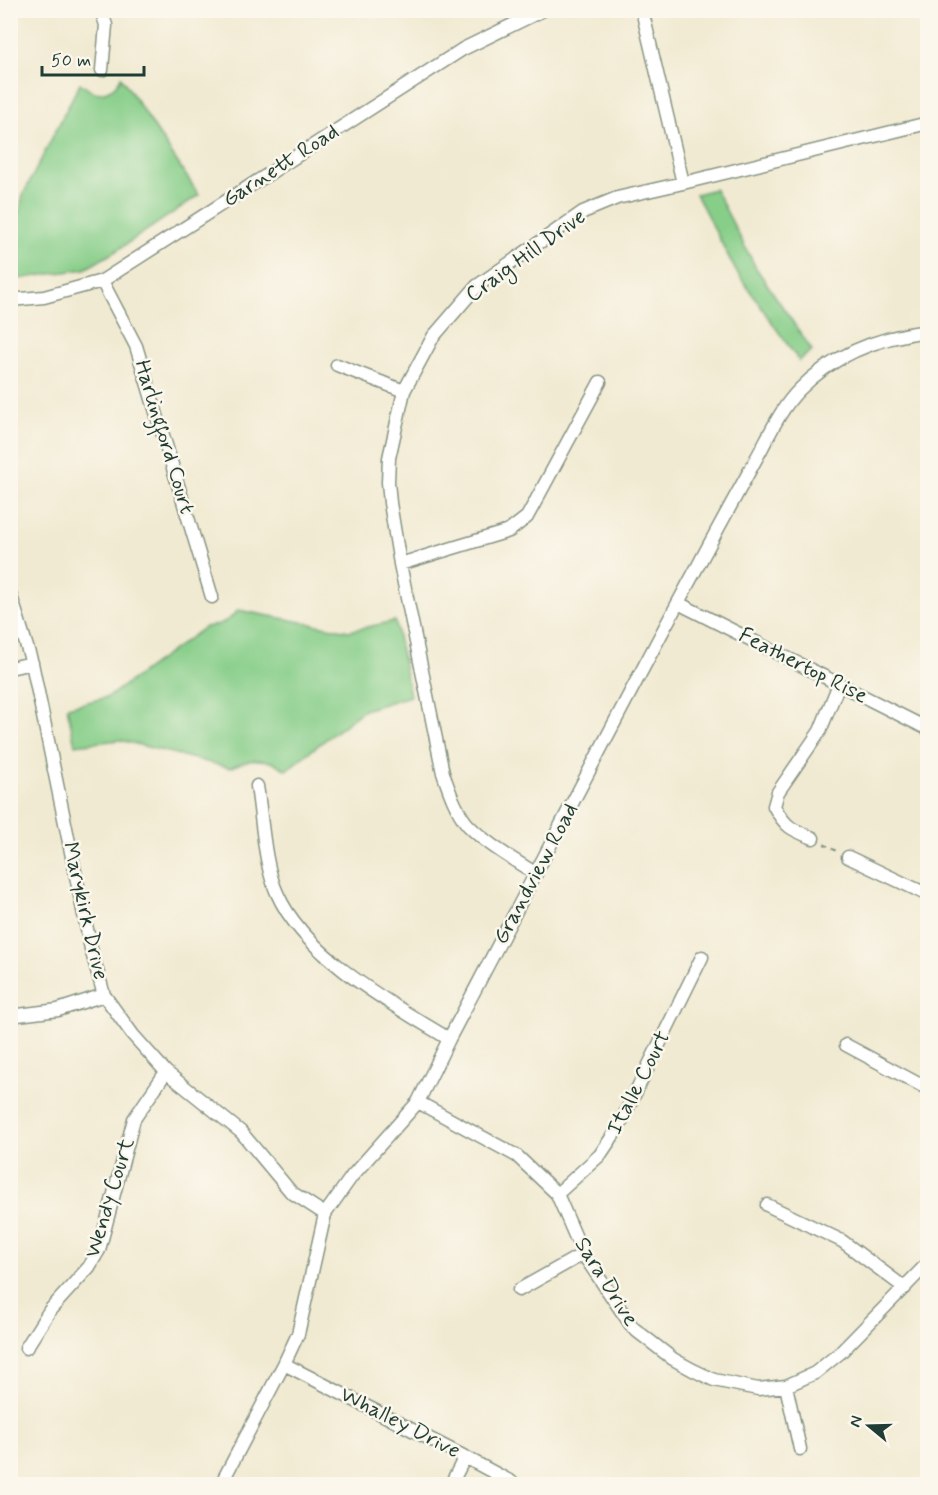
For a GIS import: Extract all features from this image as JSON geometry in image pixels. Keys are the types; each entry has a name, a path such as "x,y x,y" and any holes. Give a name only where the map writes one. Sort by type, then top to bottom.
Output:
{"street":[{"path":"101,10 105,25 102,70"},
{"name":"Garnett Road","path":"10,300 44,297 102,281 463,49 543,10"},
{"path":"642,10 684,183"},
{"name":"Craig Hill Drive","path":"536,874 485,839 467,823 452,800 443,772 399,564 390,503 389,470 396,420 404,392 433,337 477,286 583,212 617,198 927,123"},
{"name":"Harlingford Court","path":"102,281 136,346 212,597"},
{"name":"Grandview Road","path":"221,1485 298,1334 325,1214 352,1176 418,1102 678,603 777,421 798,391 824,368 853,351 889,338 927,331"},
{"path":"338,365 404,392"},
{"path":"399,564 509,531 527,517 600,382"},
{"name":"Marykirk Drive","path":"10,593 32,663 91,949 104,995 166,1072 241,1132 291,1192 325,1214"},
{"name":"Feathertop Rise","path":"678,603 927,729"},
{"path":"10,668 32,663"},
{"path":"813,838 789,829 774,806 778,792 820,731 839,684"},
{"path":"257,786 276,893 292,921 313,944 379,997 449,1039"},
{"path":"848,857 924,893 927,887"},
{"name":"Italle Court","path":"557,1194 600,1155 618,1128 702,957"},
{"path":"10,1016 58,1010 104,995"},
{"path":"846,1045 927,1089"},
{"name":"Wendy Court","path":"26,1348 50,1310 89,1267 99,1250 134,1119 166,1072"},
{"name":"Sara Drive","path":"418,1102 517,1156 557,1194 584,1254 633,1328 673,1359 693,1370 734,1385 758,1389 786,1386 815,1373 841,1352 927,1263"},
{"path":"768,1205 842,1241 905,1288"},
{"path":"519,1290 584,1254"},
{"name":"Whalley Drive","path":"284,1364 515,1485"},
{"path":"786,1386 800,1449"},
{"path":"451,1485 465,1457"}],"path":[{"path":"813,838 848,857"}],"green space":[{"path":"121,77 199,195 85,269 11,280 11,248 23,195 80,83 93,92 102,92 114,87"},
{"path":"715,189 756,268 812,350 799,361 736,271 696,194"},
{"path":"238,610 349,631 395,621 410,696 364,710 286,770 272,762 258,760 230,768 120,740 75,745 67,707 108,697 205,627 223,622"}]}
